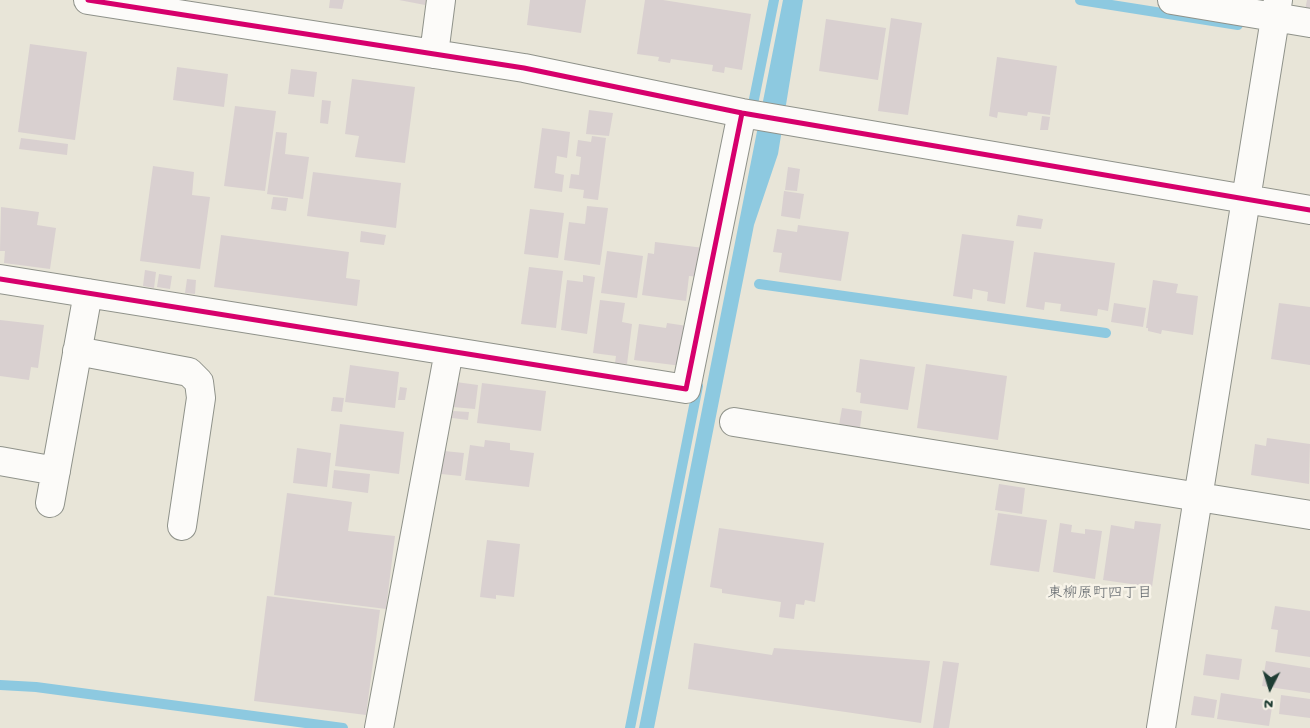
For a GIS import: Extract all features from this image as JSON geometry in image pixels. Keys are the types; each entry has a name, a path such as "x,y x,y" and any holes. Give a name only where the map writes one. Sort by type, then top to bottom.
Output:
{"street":[{"path":"88,0 169,6 434,54 524,68 785,121 1310,210"},
{"path":"434,54 441,0"},
{"path":"1172,0 1276,9 1310,22"},
{"path":"1161,728 1276,9"},
{"path":"0,279 686,389 742,113"},
{"path":"50,503 88,293"},
{"path":"77,351 189,372 199,382 202,398 182,526"},
{"path":"379,728 449,351"},
{"path":"734,422 1310,515"},
{"path":"0,461 56,471"}],"water":[{"path":"783,0 803,0 778,154 754,225 654,728 639,728"}],"building":[{"path":"330,0 344,0 342,9 329,8"},
{"path":"399,0 426,0 425,5"},
{"path":"530,0 586,0 581,33 527,25"},
{"path":"645,0 663,0 751,14 742,70 725,67 724,73 712,71 713,65 671,59 670,63 658,61 659,57 637,54"},
{"path":"1307,0 1310,0 1310,11 1305,10"},
{"path":"891,18 922,23 908,115 878,111"},
{"path":"826,19 886,28 878,80 819,71"},
{"path":"30,44 87,52 75,140 18,132"},
{"path":"997,57 1057,66 1050,115 1028,112 1027,116 998,112 997,118 989,116"},
{"path":"177,67 228,74 224,107 173,100"},
{"path":"291,69 317,72 314,97 288,94"},
{"path":"352,79 415,87 405,163 355,157 359,136 345,134"},
{"path":"322,100 331,101 328,124 320,123"},
{"path":"235,106 276,111 265,191 224,186"},
{"path":"589,110 613,113 609,136 586,134"},
{"path":"1042,116 1050,117 1048,130 1040,130"},
{"path":"542,128 570,132 567,158 557,156 555,173 564,175 562,192 534,188"},
{"path":"276,132 287,133 285,154 309,157 303,199 267,194"},
{"path":"592,136 606,138 598,200 583,198 584,190 569,188 571,174 579,175 581,157 576,156 578,140 591,142"},
{"path":"21,138 68,144 67,155 19,149"},
{"path":"153,166 194,172 192,195 210,197 200,269 140,261"},
{"path":"788,167 800,169 797,191 785,190"},
{"path":"313,172 401,183 396,228 307,216"},
{"path":"784,191 804,194 800,219 781,216"},
{"path":"273,197 288,198 286,211 271,209"},
{"path":"587,206 608,208 600,265 564,260 569,222 585,224"},
{"path":"1,207 39,212 37,225 56,228 50,269 4,263 5,251 0,251"},
{"path":"530,209 564,213 558,258 524,254"},
{"path":"1018,215 1043,219 1041,229 1016,226"},
{"path":"798,225 849,232 841,281 779,272 782,253 773,252 777,229 797,232"},
{"path":"361,231 386,235 384,245 360,242"},
{"path":"962,234 1014,241 1005,304 987,301 988,292 973,289 972,299 953,296"},
{"path":"221,235 349,252 346,278 360,280 357,306 214,287"},
{"path":"655,242 704,248 700,277 689,276 686,301 642,295 648,253 654,254"},
{"path":"607,251 643,256 637,298 601,293"},
{"path":"1034,252 1115,263 1108,311 1098,309 1097,316 1060,311 1061,304 1045,302 1044,310 1026,307"},
{"path":"529,267 563,271 556,328 521,324"},
{"path":"145,270 156,272 154,288 143,286"},
{"path":"159,274 172,276 170,289 157,287"},
{"path":"583,275 595,277 587,334 561,330 567,280 583,282"},
{"path":"187,279 196,280 195,294 185,293"},
{"path":"1153,280 1178,284 1176,293 1198,296 1193,335 1162,330 1161,334 1148,331 1148,328 1146,328"},
{"path":"600,300 625,303 622,322 632,324 627,364 615,363 616,356 593,353"},
{"path":"1114,303 1146,308 1143,327 1111,322"},
{"path":"1279,303 1310,307 1310,365 1271,359"},
{"path":"0,320 44,325 38,368 31,367 29,380 0,376"},
{"path":"667,323 687,326 682,366 634,360 639,324 666,328"},
{"path":"860,359 915,367 908,410 860,403 861,393 856,392"},
{"path":"926,364 1007,376 998,440 917,428"},
{"path":"350,365 399,372 395,408 345,402"},
{"path":"456,382 478,385 475,409 453,407"},
{"path":"482,383 546,391 541,431 477,423"},
{"path":"400,387 407,388 405,400 398,400"},
{"path":"333,397 344,398 342,412 331,411"},
{"path":"842,408 862,411 860,428 839,425"},
{"path":"453,411 469,412 468,420 452,418"},
{"path":"340,424 404,432 399,474 335,466"},
{"path":"1267,438 1310,444 1309,484 1251,475 1255,444 1266,446"},
{"path":"485,440 510,443 510,450 534,453 529,487 465,480 470,445 484,447"},
{"path":"297,448 331,453 327,487 293,483"},
{"path":"444,451 464,453 461,476 441,474"},
{"path":"334,470 370,474 368,493 332,488"},
{"path":"999,484 1025,488 1022,514 995,510"},
{"path":"287,493 352,502 348,531 395,536 386,609 274,595"},
{"path":"998,513 1047,520 1039,572 990,565"},
{"path":"1135,521 1161,524 1152,587 1103,580 1111,525 1134,529"},
{"path":"1060,523 1072,525 1071,532 1085,534 1085,529 1102,531 1095,579 1053,572"},
{"path":"719,528 824,543 815,602 805,600 804,605 796,604 794,619 779,617 781,602 722,593 722,589 710,587"},
{"path":"487,540 520,544 514,597 496,595 496,599 480,597"},
{"path":"267,596 380,610 366,715 254,701"},
{"path":"1275,606 1310,611 1310,657 1275,652 1278,630 1271,629"},
{"path":"694,643 772,655 774,648 930,661 921,723 688,689"},
{"path":"1206,654 1242,659 1239,680 1203,675"},
{"path":"943,661 959,663 949,728 933,728"},
{"path":"1266,661 1310,668 1310,693 1262,686"},
{"path":"1221,693 1273,701 1269,726 1217,719"},
{"path":"1281,695 1310,699 1310,718 1279,714"},
{"path":"1194,696 1217,700 1214,718 1191,715"}],"waterway":[{"path":"751,114 774,0"},
{"path":"1080,0 1238,25"},
{"path":"759,284 1106,333"},
{"path":"630,728 698,386"},
{"path":"0,685 36,687 343,728"}],"cycle path":[{"path":"88,0 524,68 742,113 1310,210"},
{"path":"0,279 686,389 742,113"}],"district":[{"name":"東柳原町四丁目","path":"1100,595"}]}
